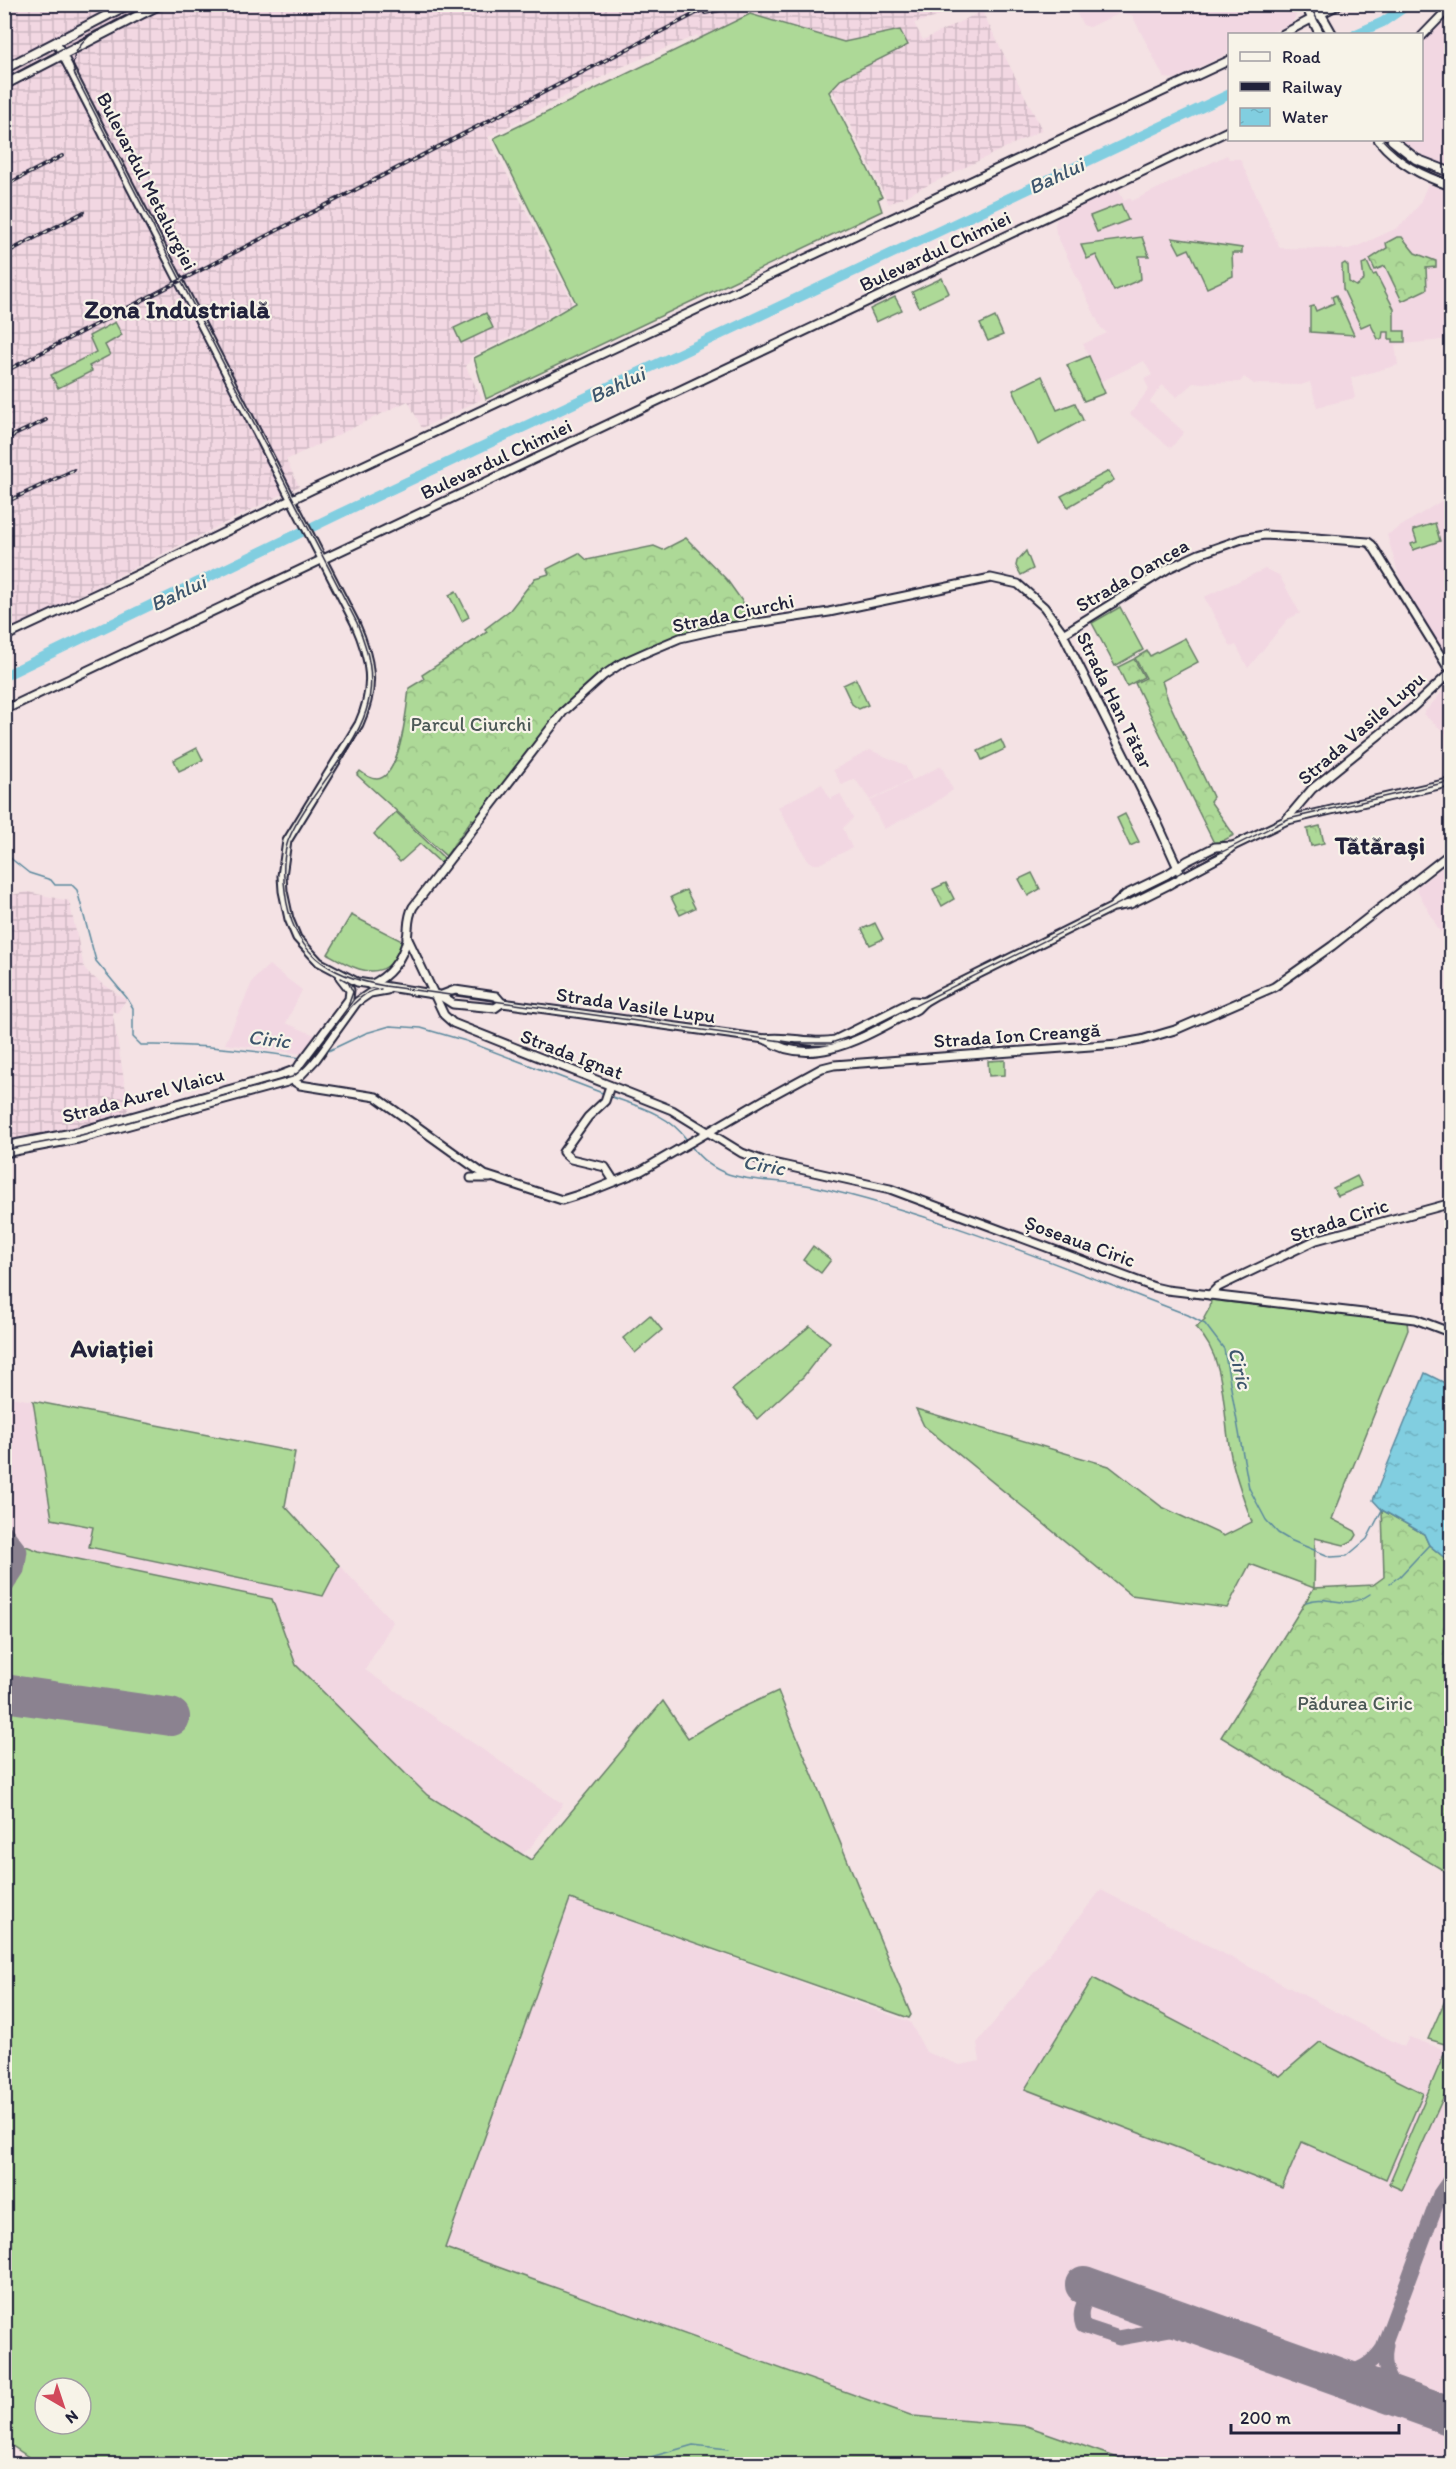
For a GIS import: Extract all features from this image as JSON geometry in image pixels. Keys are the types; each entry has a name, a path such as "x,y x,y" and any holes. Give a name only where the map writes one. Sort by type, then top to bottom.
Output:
{"main road":[{"path":"4,69 129,4"},
{"path":"4,85 161,4"},
{"path":"1305,4 1319,33"},
{"path":"1315,4 1332,33"},
{"path":"1285,33 1340,4"},
{"path":"1423,35 1452,5"},
{"name":"Bulevardul Metalurgiei","path":"56,42 323,559"},
{"path":"4,637 1228,61"},
{"name":"Bulevardul Chimiei","path":"4,710 1228,131"},
{"path":"1380,141 1407,165 1452,186"},
{"path":"1393,141 1416,159 1452,173"},
{"name":"Strada Oancea","path":"1063,634 1169,568 1242,538 1264,535 1368,542 1380,555 1440,656 1452,670"},
{"name":"Strada Vasile Lupu","path":"323,559 364,644 371,671 367,698 359,724 287,841 282,876 286,906 297,938 312,956 336,973 370,985 436,995 453,1004 495,1008 502,1004 765,1039 779,1037 822,1042 836,1040 913,1001 924,1002"},
{"name":"Strada Han Tătar","path":"991,578 1018,584 1044,607 1063,634 1153,813 1182,877"},
{"name":"Strada Ciurchi","path":"370,985 387,976 402,954 412,907 531,751 567,707 604,675 622,663 690,636 757,622 829,612 991,578"},
{"name":"Strada Vasile Lupu","path":"765,1039 779,1048 810,1052 835,1048 860,1038 917,1009 924,1002 1111,908 1130,904 1220,857 1233,846 1285,821 1312,789 1411,709 1452,670"},
{"path":"1285,821 1452,782"},
{"name":"Strada Vasile Lupu","path":"1111,908 1125,895 1215,847 1233,846"},
{"name":"Strada Ion Creangă","path":"562,1200 640,1171 812,1073 834,1065 1141,1040 1175,1030 1274,987 1292,976 1452,852"},
{"path":"407,937 436,995"},
{"name":"Strada Aurel Vlaicu","path":"4,1146 77,1132 305,1072 349,999 348,986 336,973"},
{"path":"387,976 390,988"},
{"name":"Strada Aurel Vlaicu","path":"4,1153 78,1139 272,1086 292,1075 300,1064 325,1047 357,1002 370,993 390,988"},
{"name":"Strada Vasile Lupu","path":"436,995 455,990 479,993 496,996 502,1004"},
{"name":"Strada Ignat","path":"436,995 444,1015 464,1029 609,1089 672,1110 710,1131"},
{"path":"305,1072 303,1080 311,1086"},
{"name":"Strada Aurel Vlaicu","path":"292,1075 300,1084 376,1097 492,1178 562,1200"},
{"name":"Strada Aurel Vlaicu","path":"272,1086 303,1088 311,1086"},
{"path":"609,1089 604,1101 588,1118 563,1152 571,1159 605,1167 614,1181"},
{"name":"Șoseaua Ciric","path":"710,1131 733,1149 764,1161 890,1189 1154,1287 1415,1319 1452,1333"},
{"path":"471,1178 492,1178"},
{"name":"Strada Ciric","path":"1210,1295 1218,1287 1316,1240 1452,1203"}],"shaded area":[{"path":"5,5 961,5 934,18 914,23 923,40 982,11 1042,130 889,204 831,87 754,126 697,35 619,68 488,137 573,303 472,356 466,367 482,399 422,428 408,401 286,460 299,486 5,632"},
{"path":"1072,5 1298,5 1291,24 1270,33 1228,33 1228,53 1175,79 1164,78 1132,15 1121,13 1089,27 1083,25"},
{"path":"1451,5 1451,168 1427,158 1402,141 1423,141 1423,40"},
{"path":"1227,155 1229,159 1240,159 1280,248 1349,249 1397,228 1419,205 1428,184 1451,192 1451,339 1395,345 1398,365 1351,378 1355,398 1317,407 1310,382 1301,385 1254,384 1244,377 1240,382 1193,383 1177,397 1162,385 1150,402 1184,432 1171,448 1130,414 1149,389 1144,379 1152,375 1144,361 1100,382 1083,344 1107,333 1101,328 1056,233 1055,225 1057,219 1118,189 1124,201 1130,198 1132,201"},
{"path":"1451,495 1451,652 1449,649 1444,653 1409,597 1398,573 1387,535"},
{"path":"1265,569 1279,575 1300,613 1288,619 1248,668 1236,645 1231,647 1204,597"},
{"path":"1451,682 1451,738 1423,714"},
{"path":"870,750 905,765 912,779 870,800 855,779 842,785 833,770"},
{"path":"941,766 953,790 930,806 884,829 870,801"},
{"path":"822,784 830,799 840,794 853,818 843,828 852,848 819,864 813,864 808,861 778,807"},
{"path":"1451,861 1451,926 1440,932 1416,888"},
{"path":"28,892 69,901 84,967 89,974 126,1000 117,1013 112,1011 129,1108 120,1120 76,1126 5,1146 5,896"},
{"path":"269,965 302,990 286,1023 317,1036 303,1054 225,1044 253,980"},
{"path":"5,1396 33,1401 93,1527 323,1596 339,1565 393,1622 365,1670 563,1804 530,1848 518,1857 5,2070"},
{"path":"1101,1890 1404,2047 1409,2037 1451,2052 1451,2464 1135,2464 1027,2426 914,2416 445,2248 569,1899 910,2022 926,2052 960,2065 980,2061 977,2043"}],"green space":[{"path":"750,14 844,42 900,30 908,45 842,78 829,92 882,197 878,199 882,211 486,399 474,358 523,334 576,303 494,138"},
{"path":"1121,204 1128,220 1097,232 1090,216"},
{"path":"1142,237 1149,256 1139,256 1141,279 1114,291 1096,255 1087,259 1081,245"},
{"path":"1402,237 1415,253 1436,261 1436,267 1426,268 1427,289 1402,301 1385,266 1375,270 1370,259 1387,248 1386,243"},
{"path":"1172,238 1242,248 1242,253 1232,253 1233,276 1207,288 1189,249 1180,253"},
{"path":"1367,262 1373,275 1376,274 1394,309 1394,331 1405,331 1405,342 1393,342 1393,339 1389,339 1389,332 1383,332 1382,339 1378,339 1370,323 1361,327 1343,289 1342,265 1345,263 1348,266 1349,282 1356,286 1364,280 1362,264"},
{"path":"942,278 949,293 919,307 912,292"},
{"path":"1336,295 1354,335 1310,332 1310,307 1314,306 1316,311 1334,303 1332,297"},
{"path":"895,297 902,310 876,322 870,309"},
{"path":"486,313 493,328 461,343 454,328"},
{"path":"995,317 1003,335 988,341 980,324"},
{"path":"115,322 122,335 105,345 110,355 89,366 92,371 58,388 51,375 96,352 89,336"},
{"path":"1089,356 1105,393 1084,401 1067,365"},
{"path":"1042,376 1057,410 1075,403 1083,420 1038,445 1013,390"},
{"path":"1109,471 1114,480 1068,507 1061,496"},
{"path":"1435,523 1440,541 1413,550 1411,544 1417,542 1413,530"},
{"name":"Parcul Ciurchi","path":"686,538 727,580 757,622 680,638 622,663 567,707 477,822 472,819 446,856 357,775 360,771 375,779 385,776 392,767 401,740 409,688 424,679 422,675 487,632 485,629 510,610 535,578 549,574 547,569 579,553 587,560 654,546 663,550"},
{"path":"1026,551 1033,569 1021,575 1016,566 1017,561"},
{"path":"456,591 469,617 462,621 449,595"},
{"path":"1120,607 1143,650 1115,666 1092,623"},
{"path":"1185,638 1198,662 1162,681 1168,700 1213,797 1210,801 1234,835 1215,845 1135,683 1146,678 1135,658 1147,651 1150,656"},
{"path":"1134,659 1144,677 1127,686 1118,667"},
{"path":"856,679 868,705 859,709 852,704 843,685"},
{"path":"1001,740 1005,749 982,760 978,751"},
{"path":"197,748 203,760 179,771 174,760"},
{"path":"396,812 446,860 443,865 420,844 400,862 374,834"},
{"path":"1125,814 1139,842 1130,846 1117,818"},
{"path":"1320,826 1324,843 1311,846 1307,829"},
{"path":"1032,873 1040,889 1028,896 1019,879"},
{"path":"946,883 954,899 942,906 933,889"},
{"path":"686,890 695,908 680,915 671,897"},
{"path":"351,915 402,941 391,964 381,970 365,970 328,954"},
{"path":"875,923 883,939 870,945 862,929"},
{"path":"1005,1060 1005,1075 989,1076 988,1061"},
{"path":"1357,1176 1362,1186 1338,1196 1333,1188"},
{"path":"813,1246 831,1260 821,1273 803,1260"},
{"path":"1211,1300 1407,1322 1408,1330 1332,1519 1355,1531 1357,1535 1354,1540 1344,1545 1315,1538 1314,1588 1250,1564 1227,1608 1131,1595 924,1426 916,1409 1109,1466 1162,1507 1224,1536 1252,1522 1231,1456 1219,1371 1214,1355 1196,1328 1205,1319"},
{"path":"650,1315 662,1330 635,1353 623,1338"},
{"path":"810,1326 830,1342 803,1377 757,1419 732,1390"},
{"path":"33,1401 295,1452 285,1506 339,1565 323,1596 89,1547 93,1527 52,1519"},
{"name":"Pădurea Ciric","path":"1382,1510 1424,1534 1429,1545 1451,1563 1451,1875 1221,1737 1314,1588 1373,1585 1384,1577"},
{"path":"4,1538 39,1551 272,1599 296,1665 427,1795 531,1860 663,1701 688,1738 726,1715 778,1691 911,2015 909,2018 570,1899 445,2248 913,2416 1027,2426 1135,2464 39,2464 5,2441"},
{"path":"1093,1978 1280,2076 1320,2042 1423,2093 1386,2179 1302,2142 1282,2188 1025,2089"},
{"path":"1451,1987 1451,2080 1402,2190 1389,2184 1448,2045 1428,2039"}],"water":[{"path":"1425,1373 1451,1386 1451,1563 1429,1545 1424,1534 1382,1510 1373,1500"}],"waterway":[{"name":"Bahlui","path":"1358,33 1383,22 1409,4"},
{"name":"Bahlui","path":"4,676 339,514 1228,95"},
{"name":"Ciric","path":"4,853 29,873 51,880 55,885 72,885 77,890 96,961 133,1008 133,1037 141,1045 221,1048 301,1058"},
{"name":"Ciric","path":"326,1052 366,1033 390,1026 421,1028 466,1041 605,1094"},
{"name":"Ciric","path":"609,1096 662,1117 680,1131 687,1140"},
{"name":"Ciric","path":"691,1146 703,1160 731,1175 812,1186 908,1212 1002,1244 1188,1315 1205,1324 1224,1349 1249,1488 1266,1520 1278,1533 1331,1557 1347,1556 1367,1539 1382,1510"},
{"path":"1390,1583 1400,1576 1429,1545"},
{"path":"1306,1602 1322,1599 1352,1602 1370,1594"},
{"path":"626,2464 693,2445 728,2449"}],"taxiway":[{"path":"4,1530 20,1551 17,1570 4,1590"},
{"path":"1329,2372 1352,2372 1371,2362 1382,2350 1440,2194 1452,2177"},
{"path":"1132,2303 1124,2294 1115,2289 1097,2290 1083,2304 1081,2314 1083,2326 1119,2338 1175,2328 1193,2328 1261,2349"},
{"path":"1386,2345 1385,2362 1389,2377 1397,2390 1410,2401"}],"runway":[{"path":"4,1693 171,1717"},
{"path":"1084,2285 1452,2417"}],"tram line":[{"path":"4,79 148,4"},
{"path":"1309,4 1324,33"},
{"path":"90,35 74,58 75,75 357,623 368,655 371,677 366,711 350,744 296,825 288,841 284,859 285,891 295,930 304,945 330,968 364,982 385,986 796,1043 831,1043 858,1034 1288,819 1452,781"},
{"path":"1384,141 1414,165 1452,181"},
{"path":"341,978 348,982 353,992 348,1006"},
{"path":"4,1150 78,1136 292,1077 315,1055 357,1000 369,992 381,989"}],"railway":[{"path":"4,8 16,4"},
{"path":"4,372 714,4"},
{"path":"705,13 749,4"},
{"path":"4,186 62,156"},
{"path":"4,254 84,212"},
{"path":"4,440 46,420"},
{"path":"4,503 74,470"}],"district":[{"name":"Zona Industrială","path":"177,309"},
{"name":"Tătărași","path":"1380,845"},
{"name":"Aviației","path":"112,1348"}]}
